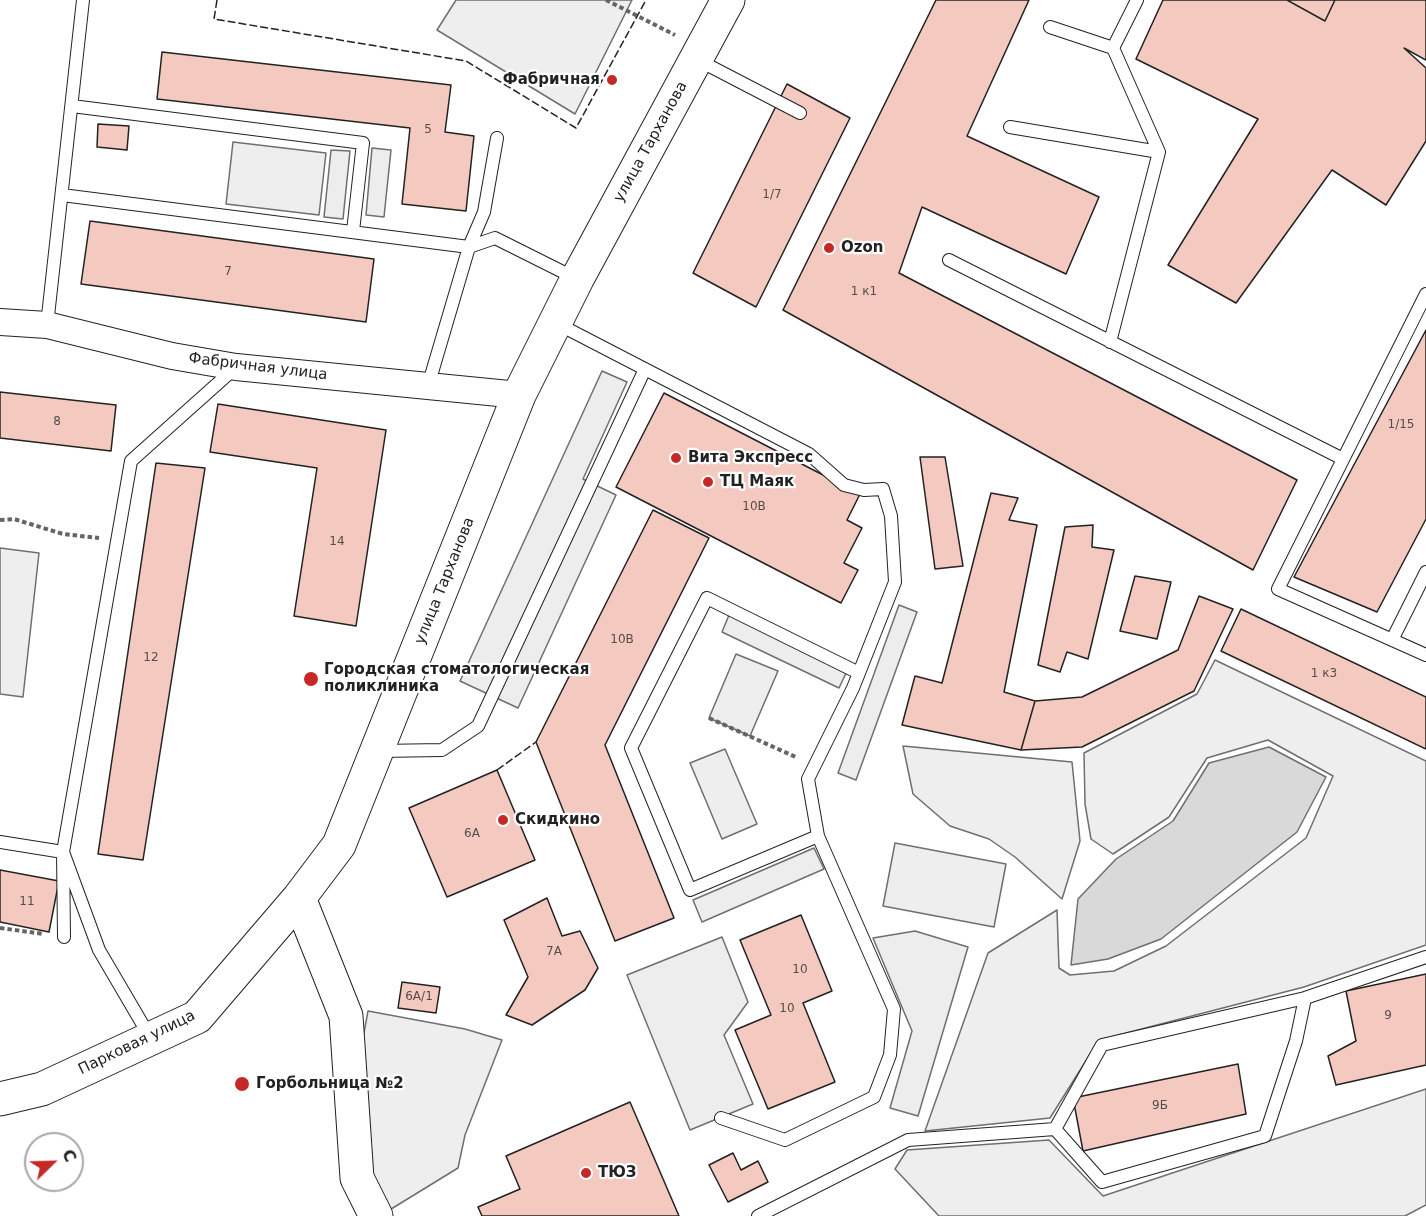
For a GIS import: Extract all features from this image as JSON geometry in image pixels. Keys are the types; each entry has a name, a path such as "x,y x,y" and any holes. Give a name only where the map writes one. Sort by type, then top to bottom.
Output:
{"main road":[{"name":"улица Тарханова","path":"299,898 339,845 519,395 577,279 728,0"},
{"name":"Парковая улица","path":"0,1099 42,1089 197,1017 299,898"},
{"path":"299,898 346,1016 357,1178 376,1216"}],"street":[{"name":"Фабричная улица","path":"0,322 47,325 172,356 236,367 519,395"}],"lane":[{"path":"47,325 84,0"},
{"path":"1113,48 1137,0"},
{"path":"1050,27 1113,48 1158,152 1110,342"},
{"path":"696,59 800,114"},
{"path":"72,106 363,143 353,231"},
{"path":"1010,127 1158,152"},
{"path":"428,386 469,246 484,212 497,138"},
{"path":"62,195 469,246 495,238 577,279"},
{"path":"949,261 1343,459"},
{"path":"1426,294 1278,589 1426,655"},
{"path":"555,323 809,454 844,485 864,490 883,489 891,516 895,582 859,673 808,779 818,836 894,1009 890,1055 874,1097 785,1140 721,1118"},
{"path":"64,937 63,852 131,461 236,367"},
{"path":"377,751 442,750 478,726 645,369"},
{"path":"1392,640 1426,572"},
{"path":"818,836 690,890 631,748 707,598 859,673"},
{"path":"0,842 63,852"},
{"path":"63,852 99,950 151,1039"},
{"path":"1055,1129 1102,1045 1305,998 1426,957"},
{"path":"1055,1129 1102,1182 1265,1136 1296,1041 1305,998"},
{"path":"758,1216 909,1140 1055,1129"}],"path":[{"path":"606,0 675,35"},
{"path":"0,520 14,519 63,534 117,540"},
{"path":"709,718 815,765"},
{"path":"0,928 64,937"}],"shaded area":[{"path":"456,0 632,0 575,114 437,30"},
{"path":"233,142 326,153 319,215 226,204"},
{"path":"372,148 391,150 384,217 366,215"},
{"path":"331,150 350,151 343,219 324,217"},
{"path":"602,371 627,382 583,479 616,495 518,708 460,681"},
{"path":"0,548 39,553 23,697 0,694"},
{"path":"899,605 917,612 856,780 838,773"},
{"path":"729,615 847,671 839,688 722,632"},
{"path":"736,654 778,671 750,736 709,718"},
{"path":"1215,660 1426,761 1426,945 1304,987 1099,1040 1050,1118 925,1131 988,953 1057,910 1059,968 1070,975 1114,971 1166,946 1306,838 1333,776 1268,740 1207,758 1169,817 1113,854 1091,839 1085,804 1084,753 1197,694"},
{"path":"903,746 1072,762 1080,841 1062,899 1015,857 989,839 950,826 913,794"},
{"path":"1269,747 1326,777 1297,832 1161,939 1108,959 1071,965 1078,899 1116,859 1173,821 1209,763"},
{"path":"725,749 757,824 722,839 690,763"},
{"path":"895,843 1006,864 994,927 883,906"},
{"path":"814,848 824,869 702,922 693,900"},
{"path":"915,931 968,947 918,1116 890,1108 912,1031 873,938"},
{"path":"722,937 748,1002 724,1035 753,1104 690,1130 627,975"},
{"path":"368,1011 465,1029 502,1040 465,1135 458,1168 383,1214 365,1173 371,1140 357,1070"},
{"path":"1426,1089 1426,1205 1405,1216 939,1216 895,1169 907,1150 1049,1140 1103,1196"}],"building":[{"path":"936,0 1029,0 967,136 1099,197 1066,274 922,207 899,273 1297,480 1253,570 783,310"},
{"path":"1163,0 1287,0 1325,21 1335,0 1426,0 1426,60 1404,48 1426,68 1426,141 1386,205 1332,170 1236,303 1168,265 1258,119 1136,59"},
{"path":"1287,0 1335,0 1325,21"},
{"path":"162,52 451,85 445,132 474,136 466,211 402,204 410,128 157,99"},
{"path":"787,84 850,118 756,307 693,273"},
{"path":"98,124 129,126 127,150 97,147"},
{"path":"90,221 374,259 366,322 81,284"},
{"path":"1426,330 1426,519 1377,612 1294,577"},
{"path":"0,392 116,405 111,451 0,438"},
{"path":"664,393 860,494 847,520 862,528 844,563 858,570 841,603 616,487"},
{"path":"218,404 386,430 356,626 294,616 317,468 210,452"},
{"path":"920,457 945,457 963,566 935,569"},
{"path":"156,463 205,468 143,860 98,854"},
{"path":"991,493 1018,498 1009,520 1037,525 1004,692 1035,701 1021,750 902,725 915,676 942,683"},
{"path":"653,510 709,538 605,745 674,918 615,941 536,742"},
{"path":"1093,525 1092,547 1114,550 1088,659 1067,652 1060,672 1038,665 1065,527"},
{"path":"1135,576 1171,582 1157,639 1120,631"},
{"path":"1199,596 1233,609 1194,691 1082,747 1021,750 1035,701 1082,697 1178,650"},
{"path":"1241,609 1426,697 1426,749 1221,651"},
{"path":"497,770 535,860 447,897 409,808"},
{"path":"0,870 59,881 49,932 0,922"},
{"path":"547,898 562,936 580,931 598,968 585,990 532,1025 506,1015 528,977 504,920"},
{"path":"801,915 832,991 803,1003 835,1082 768,1109 735,1030 771,1015 740,940"},
{"path":"1426,974 1426,1065 1336,1085 1328,1056 1356,1041 1346,991"},
{"path":"402,982 440,987 436,1013 398,1008"},
{"path":"1238,1064 1246,1114 1083,1151 1073,1098"},
{"name":"ТЮЗ","path":"630,1102 679,1216 482,1216 478,1207 520,1189 506,1156"},
{"path":"733,1153 741,1170 758,1161 768,1182 728,1202 709,1165"}],"fence":[{"path":"217,0 214,19 466,61 576,128 646,0"},
{"path":"497,770 536,742"}],"place":[{"name":"Фабричная","path":"612,80"},
{"name":"Ozon","path":"829,248"},
{"name":"Вита Экспресс","path":"676,458"},
{"name":"ТЦ Маяк","path":"708,482"},
{"name":"Городская стоматологическая поликлиника","path":"311,679"},
{"name":"Скидкино","path":"503,820"},
{"name":"Горбольница №2","path":"242,1084"},
{"name":"ТЮЗ","path":"586,1173"}]}
